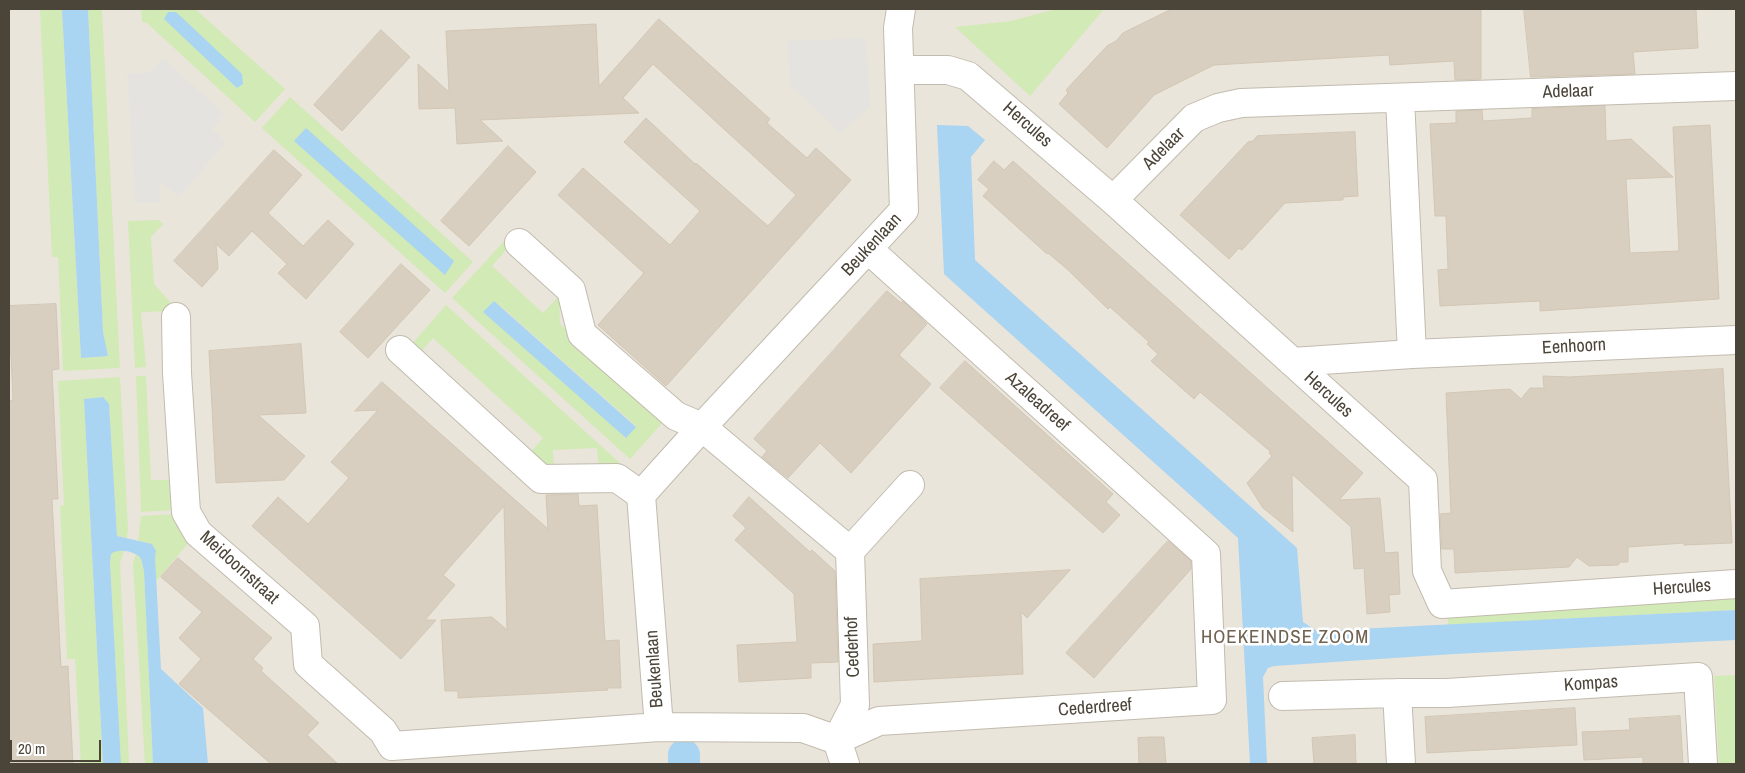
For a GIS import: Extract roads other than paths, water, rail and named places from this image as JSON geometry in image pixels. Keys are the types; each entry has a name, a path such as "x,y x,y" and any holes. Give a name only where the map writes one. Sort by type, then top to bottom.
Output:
{"street":[{"name":"Beukenlaan","path":"841,752 803,728 659,728 641,495 904,210 901,70 898,28 901,9"},
{"name":"Hercules","path":"901,70 948,70 968,76 1113,200 1423,480 1428,571 1442,604 1736,584"},
{"name":"Adelaar","path":"1113,200 1194,118 1218,108 1263,101 1736,86"},
{"path":"1400,98 1412,354"},
{"path":"519,243 571,290 582,334 676,416 702,427 850,550 910,485"},
{"name":"Azaleadreef","path":"868,249 1206,554"},
{"name":"Meidoornstraat","path":"176,317 177,373 186,512 198,533 305,626 308,664 383,731 389,755 659,728"},
{"name":"Eenhoorn","path":"1292,362 1412,354 1736,340"},
{"path":"400,350 541,479 617,478 641,495"},
{"name":"Cederhof","path":"841,752 855,705 850,550"},
{"name":"Cederdreef","path":"841,752 879,721 1212,700 1206,554"},
{"name":"Kompas","path":"1283,696 1397,693 1447,694 1698,677 1703,764"},
{"path":"1397,693 1401,764"}],"water":[{"path":"62,9 88,9 103,332 108,356 81,358"},
{"path":"168,12 176,12 242,74 243,84 237,88 164,19"},
{"path":"937,125 968,126 985,140 971,157 975,260 1297,548 1303,622 1317,631 1736,610 1736,640 1454,654 1274,666 1268,668 1263,677 1267,764 1250,764 1238,538 944,274"},
{"path":"306,128 454,261 445,275 294,141"},
{"path":"494,301 636,427 626,438 483,312"},
{"path":"103,397 109,404 117,536 152,544 156,551 161,669 203,708 208,764 153,764 144,571 139,556 131,552 118,551 111,554 110,563 121,764 103,764 84,399"}],"waterway":[{"path":"684,755 684,764"}],"district":[{"name":"HOEKEINDSE ZOOM","path":"1285,638"}]}
